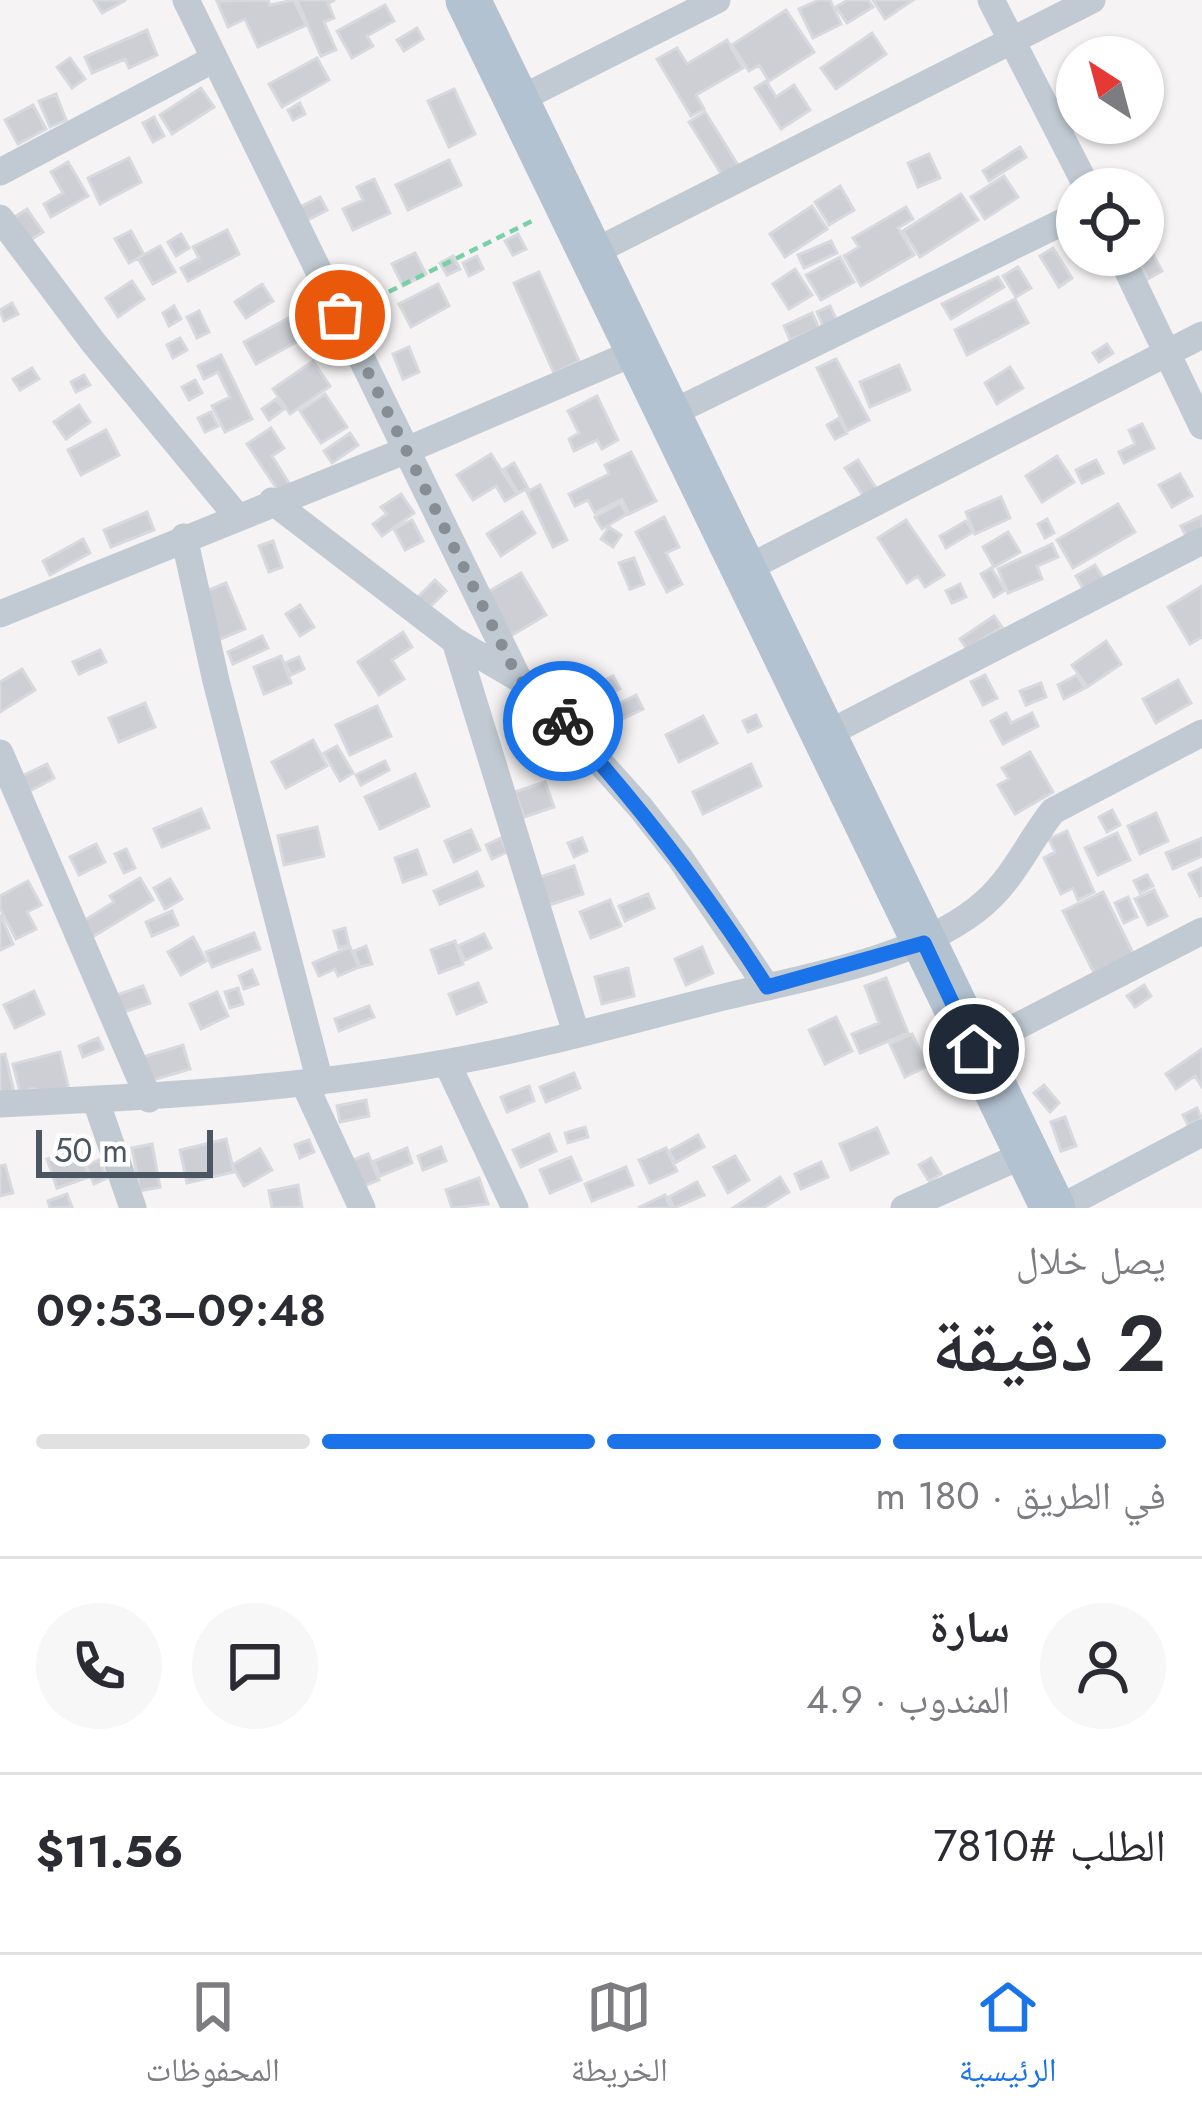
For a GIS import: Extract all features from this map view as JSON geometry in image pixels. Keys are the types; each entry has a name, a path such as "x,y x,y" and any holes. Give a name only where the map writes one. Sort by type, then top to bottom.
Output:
{"main road":[{"path":"468,0 974,1049 1056,1208"}],"street":[{"path":"186,0 518,678"},
{"path":"516,101 717,0"},
{"path":"991,0 1077,168"},
{"path":"590,254 1092,0"},
{"path":"0,172 214,59"},
{"path":"0,218 93,342 236,515"},
{"path":"668,415 1056,225"},
{"path":"1130,276 1202,426"},
{"path":"742,571 1202,335"},
{"path":"0,614 638,351"},
{"path":"272,501 455,641 518,678 640,807 722,915 767,987"},
{"path":"184,537 312,1083 362,1208"},
{"path":"823,736 1202,541"},
{"path":"455,641 576,1033"},
{"path":"0,1104 149,1099 312,1083 447,1063 767,987 924,943 998,891 1053,811 1202,733"},
{"path":"0,753 149,1099"},
{"path":"974,1049 1202,931"},
{"path":"447,1063 515,1208"},
{"path":"96,1101 134,1208"},
{"path":"1056,1208 1202,1133"},
{"path":"904,1208 1026,1154"}],"path":[{"path":"340,315 566,204"}],"building":[{"path":"94,0 126,0 102,13"},
{"path":"268,0 270,5 294,0 306,25 258,47 245,19 228,27 217,1"},
{"path":"297,0 335,0 328,3 334,18 324,22 336,50 321,56"},
{"path":"830,0 841,24 813,38 799,9"},
{"path":"848,0 868,0 873,7 847,23 836,7"},
{"path":"873,0 913,0 885,19"},
{"path":"385,5 394,21 367,36 373,46 352,58 337,31"},
{"path":"786,10 814,52 769,81 759,65 749,71 732,45"},
{"path":"417,28 423,39 404,51 397,40"},
{"path":"147,30 157,55 129,68 125,59 92,73 85,57"},
{"path":"872,33 886,54 836,89 821,68"},
{"path":"727,40 743,68 696,95 704,109 691,116 657,59 677,48 687,64"},
{"path":"70,58 85,79 72,88 57,67"},
{"path":"317,58 329,80 282,107 269,84"},
{"path":"766,81 776,97 794,85 810,110 781,129 755,88"},
{"path":"201,88 214,107 172,134 160,115"},
{"path":"454,89 475,134 449,147 428,101"},
{"path":"56,94 66,120 50,127 39,101"},
{"path":"300,103 305,114 293,120 288,110"},
{"path":"33,105 46,129 18,144 5,120"},
{"path":"705,112 738,165 722,175 689,122"},
{"path":"154,117 164,136 153,142 143,123"},
{"path":"1020,147 1026,157 989,181 983,171"},
{"path":"929,154 940,178 918,187 908,163"},
{"path":"129,158 141,182 100,204 88,178"},
{"path":"449,160 461,185 408,210 396,185"},
{"path":"68,162 88,196 51,217 44,204 63,193 51,172"},
{"path":"1004,176 1018,197 985,219 971,197"},
{"path":"374,179 390,213 353,230 343,209 363,200 357,187"},
{"path":"840,186 854,210 829,225 815,202"},
{"path":"961,194 978,220 920,257 903,231"},
{"path":"320,197 327,210 304,222 298,208"},
{"path":"812,206 827,229 785,257 770,234"},
{"path":"906,207 913,219 898,228 914,255 861,286 844,256 859,247 853,238"},
{"path":"27,209 43,232 29,241 13,218"},
{"path":"227,230 239,254 188,281 181,268 199,258 193,247"},
{"path":"131,231 144,255 129,263 115,239"},
{"path":"181,234 189,248 176,256 168,242"},
{"path":"518,234 526,249 513,255 505,241"},
{"path":"831,241 837,253 804,268 798,255"},
{"path":"160,246 175,272 153,284 138,258"},
{"path":"1053,248 1056,276 1072,278 1059,287 1040,256"},
{"path":"415,253 426,274 403,286 392,264"},
{"path":"453,256 460,269 447,275 440,263"},
{"path":"477,256 483,269 469,276 463,263"},
{"path":"840,257 854,282 821,300 806,275"},
{"path":"1018,267 1031,288 1016,297 1003,276"},
{"path":"795,269 812,295 789,309 773,284"},
{"path":"539,272 579,361 554,373 514,283"},
{"path":"998,277 1004,287 951,319 942,304"},
{"path":"132,281 144,299 118,317 106,298"},
{"path":"262,284 273,301 246,318 235,302"},
{"path":"438,284 449,306 411,327 399,304"},
{"path":"1015,299 1028,323 967,355 955,330"},
{"path":"12,303 18,314 4,321 0,310"},
{"path":"174,306 181,319 169,326 163,313"},
{"path":"830,306 836,319 823,326 817,312"},
{"path":"199,311 209,332 197,338 187,317"},
{"path":"812,313 819,328 790,340 784,326"},
{"path":"292,316 304,338 256,364 244,342"},
{"path":"180,338 187,350 173,358 167,345"},
{"path":"1107,344 1113,353 1099,362 1093,353"},
{"path":"409,347 419,372 403,379 393,354"},
{"path":"221,355 252,419 225,432 212,406 230,397 218,372 204,379 198,366"},
{"path":"836,359 869,420 847,431 817,368"},
{"path":"313,361 330,386 290,414 273,389"},
{"path":"899,365 910,390 870,407 860,382"},
{"path":"1010,367 1023,388 997,404 985,383"},
{"path":"32,368 39,379 20,390 13,379"},
{"path":"84,375 90,385 76,392 71,382"},
{"path":"195,380 202,393 189,400 182,387"},
{"path":"325,394 347,427 321,443 300,411"},
{"path":"597,396 618,440 602,449 597,440 574,451 569,439 579,433 568,411"},
{"path":"276,399 284,409 269,420 262,409"},
{"path":"79,405 90,422 66,439 54,422"},
{"path":"211,412 218,426 205,432 198,418"},
{"path":"839,418 847,433 835,439 827,425"},
{"path":"1142,424 1154,448 1124,463 1119,452 1135,444 1129,430"},
{"path":"271,428 284,448 272,456 292,488 281,495 247,444"},
{"path":"106,430 119,455 81,475 68,450"},
{"path":"350,433 358,445 332,463 324,451"},
{"path":"631,452 656,501 629,514 622,499 595,513 588,500 575,506 569,494 609,474 605,465"},
{"path":"491,454 517,494 505,501 496,486 473,500 457,475"},
{"path":"1057,456 1074,482 1042,502 1026,476"},
{"path":"858,460 880,494 867,502 845,468"},
{"path":"1096,460 1103,473 1082,483 1076,470"},
{"path":"514,463 528,488 518,493 504,469"},
{"path":"1180,474 1192,496 1172,507 1159,485"},
{"path":"540,485 567,540 553,547 527,492"},
{"path":"401,494 414,513 382,536 373,524 387,514 381,507"},
{"path":"1001,497 1010,518 975,534 966,512"},
{"path":"620,503 627,514 602,529 595,517"},
{"path":"1118,504 1135,532 1073,568 1057,540"},
{"path":"147,512 154,530 111,547 104,530"},
{"path":"522,512 535,533 501,556 487,534"},
{"path":"1202,516 1202,533 1188,540 1181,526"},
{"path":"664,517 679,547 666,553 682,584 667,592 636,532"},
{"path":"1047,519 1054,533 1045,538 1038,524"},
{"path":"412,520 423,541 405,550 394,529"},
{"path":"906,520 944,575 925,587 918,576 907,583 878,538"},
{"path":"966,521 973,532 946,548 940,536"},
{"path":"609,527 621,535 613,547 601,539"},
{"path":"1008,532 1020,552 994,567 983,547"},
{"path":"83,539 90,553 50,575 43,561"},
{"path":"273,541 282,567 269,572 259,546"},
{"path":"1052,544 1058,557 1037,566 1042,579 1008,593 998,569"},
{"path":"634,558 644,584 630,589 619,563"},
{"path":"1095,565 1105,581 1085,592 1076,576"},
{"path":"991,568 1005,590 994,597 981,574"},
{"path":"521,573 546,615 509,637 484,594"},
{"path":"435,580 446,591 424,613 413,602"},
{"path":"226,583 245,629 213,642 194,596"},
{"path":"960,584 966,597 952,603 946,591"},
{"path":"1202,586 1202,637 1190,644 1168,607"},
{"path":"300,605 314,627 300,636 286,614"},
{"path":"994,616 1002,627 967,649 960,639"},
{"path":"403,632 412,647 392,660 404,679 379,695 358,662"},
{"path":"262,636 268,648 233,664 228,652"},
{"path":"1106,641 1121,664 1087,687 1072,665"},
{"path":"100,650 106,662 79,674 73,662"},
{"path":"281,656 291,683 264,694 254,667"},
{"path":"299,657 304,669 291,675 285,663"},
{"path":"22,669 35,690 0,712 0,682"},
{"path":"985,675 997,698 983,705 971,682"},
{"path":"1077,675 1085,688 1064,699 1058,685"},
{"path":"613,676 620,689 606,696 599,683"},
{"path":"1178,680 1191,703 1156,723 1143,699"},
{"path":"1041,683 1046,697 1026,705 1020,691"},
{"path":"636,695 643,709 618,721 611,708"},
{"path":"145,703 155,727 119,742 109,718"},
{"path":"377,706 391,736 350,755 336,725"},
{"path":"1006,713 1011,723 1032,713 1038,726 1003,744 991,721"},
{"path":"756,715 761,726 748,732 743,721"},
{"path":"703,716 717,743 679,762 666,735"},
{"path":"313,740 327,766 286,788 272,762"},
{"path":"337,746 353,773 340,781 324,753"},
{"path":"1030,752 1053,792 1015,814 998,785 1009,779 1002,768"},
{"path":"385,761 389,770 361,785 356,775"},
{"path":"47,764 54,778 24,794 16,779"},
{"path":"751,764 761,786 703,814 693,792"},
{"path":"415,774 429,806 380,829 365,797"},
{"path":"545,782 554,807 524,817 515,792"},
{"path":"201,809 209,828 162,847 154,829"},
{"path":"1112,810 1120,825 1107,832 1099,817"},
{"path":"1156,813 1168,841 1140,854 1128,826"},
{"path":"317,827 324,856 284,865 278,836"},
{"path":"471,830 480,850 454,862 445,841"},
{"path":"1067,831 1094,892 1078,900 1073,888 1061,894 1044,858 1055,852 1049,839"},
{"path":"1117,833 1130,860 1098,875 1085,848"},
{"path":"501,838 507,852 492,859 486,845"},
{"path":"582,838 587,851 574,857 568,843"},
{"path":"1202,838 1202,856 1173,869 1166,853"},
{"path":"96,844 105,862 79,875 70,857"},
{"path":"126,849 135,868 124,873 115,854"},
{"path":"417,850 426,874 403,882 395,858"},
{"path":"574,866 583,894 543,907 534,879"},
{"path":"1202,868 1202,895 1200,896 1189,874"},
{"path":"477,872 483,886 440,904 434,891"},
{"path":"1147,875 1153,886 1140,893 1134,881"},
{"path":"140,878 153,900 91,938 82,922 114,902 110,896"},
{"path":"170,879 182,899 165,909 154,888"},
{"path":"28,881 41,905 27,912 36,929 16,939 0,908 0,896"},
{"path":"1154,890 1167,916 1148,925 1135,899"},
{"path":"1103,892 1133,953 1094,973 1063,911"},
{"path":"648,894 654,908 625,921 619,906"},
{"path":"1128,897 1137,917 1124,923 1115,903"},
{"path":"610,900 621,926 591,938 580,912"},
{"path":"172,911 178,925 152,936 146,922"},
{"path":"0,917 13,944 0,950"},
{"path":"345,928 349,945 339,948 334,931"},
{"path":"254,933 260,949 212,967 206,952"},
{"path":"484,934 491,948 465,960 458,946"},
{"path":"193,937 206,961 181,975 168,952"},
{"path":"455,941 463,964 439,973 431,950"},
{"path":"366,946 372,964 360,967 354,951"},
{"path":"350,947 359,967 338,976 335,969 319,976 313,963"},
{"path":"702,947 713,973 686,985 675,959"},
{"path":"628,968 634,996 602,1004 595,977"},
{"path":"252,970 258,984 244,989 239,976"},
{"path":"886,978 908,1033 860,1053 852,1034 879,1023 865,986"},
{"path":"478,983 486,1002 457,1014 449,994"},
{"path":"1144,985 1151,996 1135,1007 1127,996"},
{"path":"143,986 150,1003 124,1012 117,995"},
{"path":"238,988 243,1004 230,1008 225,992"},
{"path":"34,991 44,1014 15,1028 4,1005"},
{"path":"217,992 228,1016 201,1029 190,1004"},
{"path":"369,1006 374,1017 339,1031 335,1019"},
{"path":"836,1017 852,1051 825,1064 809,1030"},
{"path":"912,1034 927,1066 905,1077 890,1044"},
{"path":"98,1038 103,1049 83,1057 79,1046"},
{"path":"183,1045 190,1069 150,1081 143,1057"},
{"path":"1202,1049 1202,1087 1195,1076 1176,1089 1166,1074"},
{"path":"60,1052 70,1094 38,1102 34,1088 20,1092 13,1064"},
{"path":"5,1054 17,1104 0,1092 0,1055"},
{"path":"574,1073 580,1088 546,1102 540,1087"},
{"path":"1044,1085 1059,1103 1050,1112 1034,1093"},
{"path":"529,1086 534,1101 507,1112 501,1097"},
{"path":"366,1100 369,1116 340,1122 337,1106"},
{"path":"1197,1108 1202,1119 1188,1125 1183,1115"},
{"path":"1065,1117 1076,1146 1061,1151 1051,1122"},
{"path":"585,1127 588,1137 568,1143 565,1133"},
{"path":"877,1128 888,1153 851,1170 840,1144"},
{"path":"549,1134 556,1151 521,1167 513,1150"},
{"path":"698,1135 704,1147 675,1163 669,1151"},
{"path":"226,1139 234,1172 187,1183 180,1150"},
{"path":"309,1140 314,1152 300,1158 295,1145"},
{"path":"152,1144 160,1187 140,1191 132,1148"},
{"path":"441,1147 446,1161 423,1170 418,1156"},
{"path":"79,1148 89,1177 57,1188 47,1159"},
{"path":"407,1148 412,1163 380,1176 374,1161"},
{"path":"666,1148 677,1171 650,1183 639,1160"},
{"path":"260,1149 272,1170 244,1186 232,1165"},
{"path":"368,1154 379,1180 354,1190 343,1164"},
{"path":"735,1156 749,1180 728,1193 714,1167"},
{"path":"571,1157 581,1180 550,1193 540,1170"},
{"path":"931,1158 941,1174 929,1181 919,1165"},
{"path":"99,1160 107,1178 94,1184 86,1166"},
{"path":"821,1162 828,1177 801,1189 795,1174"},
{"path":"5,1165 13,1193 0,1196 0,1166"},
{"path":"626,1167 633,1185 592,1201 585,1184"},
{"path":"780,1177 789,1192 763,1208 733,1208"},
{"path":"479,1178 488,1204 452,1208 446,1190"},
{"path":"697,1182 704,1195 674,1208 669,1197"},
{"path":"298,1185 302,1207 272,1208 269,1191"},
{"path":"67,1194 72,1207 50,1208 48,1201"},
{"path":"665,1195 671,1208 640,1207"}],"way so far":[{"path":"340,315 518,678 563,721"}],"route":[{"path":"563,721 680,858 767,987 924,943 974,1049"}]}
